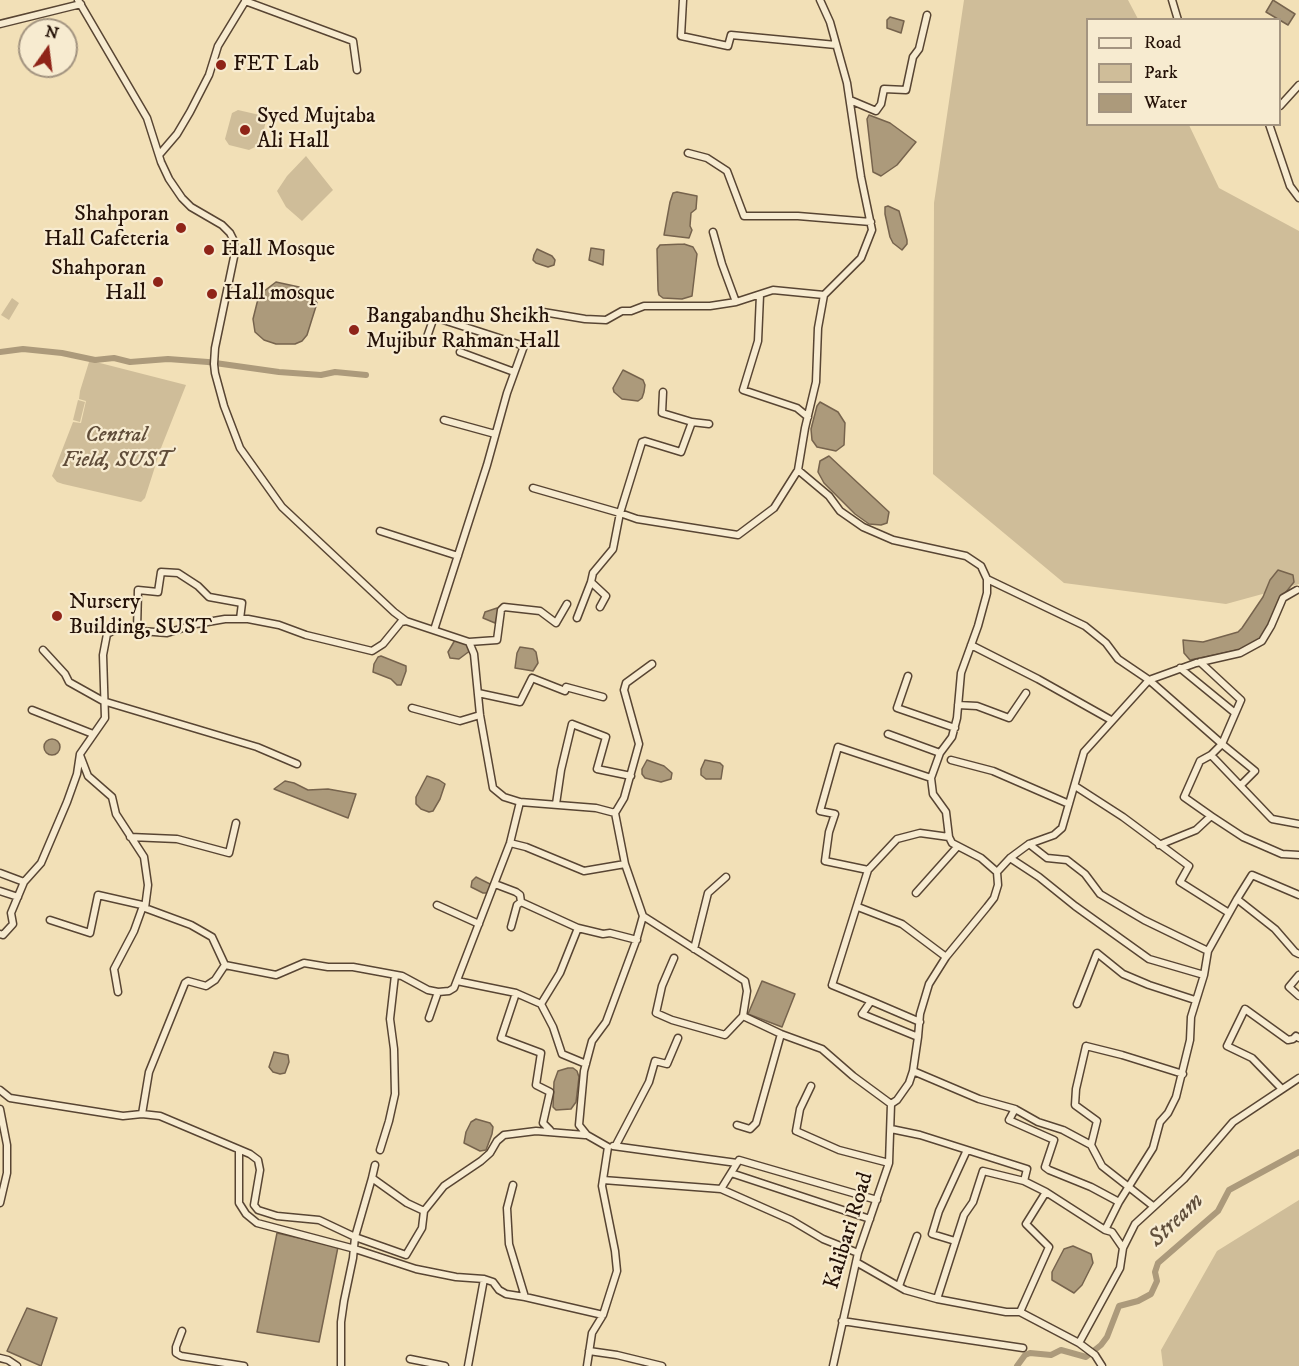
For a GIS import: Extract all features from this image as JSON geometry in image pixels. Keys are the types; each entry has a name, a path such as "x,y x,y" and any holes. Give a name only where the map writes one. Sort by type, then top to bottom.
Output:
{"street":[{"path":"683,0 681,36 728,46 731,35 836,45"},
{"path":"533,488 637,519 738,535 774,508 798,470 816,382 818,328 824,295 861,258 872,230 861,177 848,82 830,22 820,0"},
{"path":"1172,0 1177,18"},
{"path":"159,155 177,134 190,112 209,75 218,46 246,1 353,41 357,70"},
{"path":"0,24 80,2 147,118 169,179 182,198 192,207 222,225 230,233 234,241 234,256 215,348 214,373 240,448 282,507 406,621 469,642 496,640 501,610 504,607 540,611 556,623 567,604"},
{"path":"850,100 876,111 881,104 884,89 906,90 913,57 919,49 927,15"},
{"path":"1281,105 1299,85"},
{"path":"1270,126 1290,186 1299,198"},
{"path":"687,153 707,158 727,171 744,216 798,216 871,222"},
{"path":"713,232 736,302"},
{"path":"543,312 606,320 622,310 631,311 644,306 710,306 736,302 773,290 824,295"},
{"path":"760,295 758,341 743,390 797,408 808,417"},
{"path":"427,337 434,317 524,346 434,630"},
{"path":"460,352 514,372"},
{"path":"663,392 662,413 692,422 709,424"},
{"path":"444,420 495,434"},
{"path":"577,618 593,571 613,549 620,513 642,442 681,452 692,422"},
{"path":"798,470 829,496 840,511 863,527 893,540 966,556 981,566 987,579 985,600 961,673 955,728 952,737 940,753 931,778 933,794 946,812 952,843 981,858 998,872"},
{"path":"380,531 458,556"},
{"path":"137,630 138,590 158,592 160,572 178,573 198,586 209,597 242,603 240,619"},
{"path":"987,579 1085,626 1106,643 1118,659 1149,680 1255,771 1241,785"},
{"path":"743,1016 781,1034 822,1049 891,1104 897,1100 909,1083 913,1071 920,1014 929,984 946,957 994,898 998,885 998,872 1010,858 1029,844 1054,835 1062,828 1084,752 1149,680 1200,662 1240,653 1262,641 1283,598 1298,591 1299,581"},
{"path":"591,582 606,596 600,607"},
{"path":"0,934 3,935 13,924 11,912 24,882 41,863 78,774 80,754 105,718 103,655 107,634 116,629 167,633 196,624 240,619 266,622 306,635 372,651 378,649 401,622 406,621"},
{"path":"469,642 474,654 480,715 493,788 504,797 520,802 596,808 615,813"},
{"path":"971,645 1111,720"},
{"path":"43,650 65,674 69,682 103,701 257,747 297,765"},
{"path":"1200,662 1241,700 1222,744 1200,762 1184,797 1243,837 1282,854 1299,855"},
{"path":"652,664 626,683 624,690 639,741 624,798 615,813 625,864 644,916 606,1022 592,1041 585,1064 579,1125 587,1135 608,1147 616,1145 737,1163"},
{"path":"1180,668 1235,713"},
{"path":"908,676 897,708 955,728"},
{"path":"478,693 520,702 532,678 565,691 566,687 603,697"},
{"path":"958,705 977,706 1009,718 1026,693"},
{"path":"412,708 460,721 480,715"},
{"path":"32,711 93,734"},
{"path":"556,804 561,770 573,724 605,736 597,769 630,776"},
{"path":"888,734 940,753"},
{"path":"868,870 825,861 829,832 835,814 820,811 838,747 931,778"},
{"path":"80,754 88,776 112,797 116,814 144,856 148,885 134,931 114,969 118,992"},
{"path":"1211,755 1272,819 1299,824"},
{"path":"951,760 993,771 1069,804"},
{"path":"1075,786 1106,805 1189,866 1180,882 1229,913"},
{"path":"225,965 276,975 304,963 328,967 353,967 402,976 429,990 449,991 457,981 495,884 510,843 520,802"},
{"path":"1159,845 1196,830 1211,816"},
{"path":"130,837 177,839 229,853 236,823"},
{"path":"920,1022 832,985 868,870 897,838 920,833 950,837"},
{"path":"510,843 584,872 625,864"},
{"path":"1029,844 1047,858 1067,860 1085,874 1100,894 1144,920 1208,951"},
{"path":"916,892 958,846"},
{"path":"1010,858 1149,959 1204,975"},
{"path":"0,873 24,882"},
{"path":"1105,1230 1119,1202 1153,1148 1161,1122 1176,1097 1183,1074 1196,1000 1204,975 1208,951 1237,899 1252,875 1299,895"},
{"path":"694,949 708,893 726,877"},
{"path":"495,884 520,895 521,902 511,927"},
{"path":"0,891 18,897"},
{"path":"50,920 90,933 99,895 143,906 191,925 212,937 225,965"},
{"path":"1237,899 1275,929 1299,954"},
{"path":"521,902 578,928 637,940"},
{"path":"437,905 479,924"},
{"path":"858,907 902,924 946,957"},
{"path":"644,916 745,981 747,991 743,1016 725,1035 672,1020 656,1012 674,958"},
{"path":"541,1004 560,973 578,928"},
{"path":"1077,1004 1098,954 1124,974 1149,985 1196,1000"},
{"path":"142,1114 149,1072 185,983 188,981 206,986 215,980 225,965"},
{"path":"380,1150 394,1094 394,1049 390,1019 395,975"},
{"path":"1299,975 1288,987 1299,996"},
{"path":"457,981 516,993 541,1004 553,1027 562,1054 585,1064"},
{"path":"429,1018 438,992"},
{"path":"516,993 501,1038 541,1053 536,1085 550,1092 543,1123 550,1131"},
{"path":"871,1001 862,1014 918,1037"},
{"path":"1281,1088 1252,1058 1227,1046 1245,1009 1288,1040 1298,1036"},
{"path":"737,1125 750,1129 756,1123 781,1034"},
{"path":"616,1145 649,1082 655,1061 667,1064 678,1038"},
{"path":"1091,1144 1096,1121 1075,1105 1076,1089 1086,1046 1183,1074"},
{"path":"913,1071 979,1099 1015,1109 1038,1122 1063,1130 1091,1144 1102,1166 1153,1206"},
{"path":"1079,1343 1120,1268 1123,1248 1135,1224 1184,1179 1233,1122 1299,1078"},
{"path":"811,1086 800,1109 796,1131 839,1150 889,1163"},
{"path":"0,1090 10,1098 123,1116 142,1114 160,1116 250,1154 258,1160 260,1170 254,1205 258,1210 277,1216 319,1220 355,1237 406,1255 422,1228 424,1211 444,1186 482,1161 504,1135 550,1131 587,1135"},
{"name":"Kalibari Road","path":"833,1366 858,1253 889,1163 891,1104"},
{"path":"0,1109 7,1145 7,1173 0,1203"},
{"path":"1015,1109 1009,1120 1054,1140 1045,1167 1119,1202"},
{"path":"891,1129 920,1135 1027,1169 1024,1180"},
{"path":"587,1366 592,1333 603,1315 617,1271 603,1180 608,1147"},
{"path":"239,1150 239,1203 246,1214 257,1223 355,1249 416,1269 456,1277 484,1279 493,1282 499,1290 506,1294 603,1315"},
{"path":"955,1241 932,1234 939,1211 967,1150"},
{"path":"721,1189 739,1160 877,1200"},
{"path":"341,1366 344,1301 355,1249 355,1237 375,1165"},
{"path":"937,1299 964,1215 973,1202 983,1171 1024,1180 1046,1192 1105,1230 1112,1232 1123,1248"},
{"path":"731,1173 870,1219"},
{"path":"372,1178 407,1203 424,1211"},
{"path":"603,1180 721,1189 790,1220 823,1239 858,1253"},
{"path":"513,1185 507,1208 509,1244 525,1298"},
{"path":"1020,1312 1049,1247 1026,1224 1046,1192"},
{"path":"898,1286 917,1236"},
{"path":"856,1262 898,1286 937,1299 1020,1312 1079,1343 1095,1355 1102,1366"},
{"path":"468,1366 484,1279"},
{"path":"842,1321 1023,1348"},
{"path":"182,1331 177,1347 177,1353 181,1356 244,1366"},
{"path":"589,1351 662,1366"},
{"path":"0,1358 17,1366"},
{"path":"410,1359 445,1366"}],"green space":[{"path":"964,0 1128,0 1137,18 1086,18 1086,126 1189,126 1219,188 1299,231 1299,584 1226,604 1064,583 933,474 934,203"},
{"path":"238,110 264,116 266,120 261,144 249,150 229,145 225,139 232,113"},
{"path":"306,156 333,190 302,221 286,207 277,191 287,176"},
{"path":"12,298 19,303 9,320 1,315"},
{"name":"Central Field, SUST","path":"89,362 186,385 161,448 145,498 141,502 63,484 57,482 52,476 73,422 81,423 86,401 79,399 80,391"},
{"path":"78,400 85,402 80,422 73,420"},
{"path":"1299,1200 1299,1366 1163,1366 1161,1350 1217,1251"}],"water":[{"path":"1273,0 1295,14 1288,25 1281,21 1281,18 1266,12"},
{"path":"890,17 904,21 901,33 887,28 887,20"},
{"path":"869,115 890,123 916,142 897,165 881,176 873,172 867,119"},
{"path":"673,193 697,196 696,209 691,213 692,230 689,238 664,235 670,202"},
{"path":"885,207 899,211 907,240 902,250 893,243 890,237 885,214"},
{"path":"684,244 693,247 697,254 692,296 682,299 663,298 659,295 658,290 657,249 660,245"},
{"path":"591,248 604,250 603,265 589,260"},
{"path":"537,249 552,256 555,260 554,265 548,267 536,263 533,260"},
{"path":"276,282 299,287 311,295 317,303 307,335 295,344 276,344 264,340 255,332 253,319 259,295"},
{"path":"623,370 643,380 644,392 638,401 622,399 614,392 613,388"},
{"path":"820,402 838,412 845,423 844,445 836,451 817,447 812,440 811,429"},
{"path":"829,456 889,512 887,523 869,524 855,514 824,483 818,472 820,461"},
{"path":"1278,570 1293,575 1294,582 1282,597 1263,636 1251,647 1190,660 1184,653 1183,640 1203,642 1238,632 1263,597 1270,580"},
{"path":"497,608 499,610 495,623 483,618 485,612"},
{"path":"455,640 467,643 471,650 459,659 450,658 448,652"},
{"path":"520,647 533,649 536,652 538,663 533,671 515,668"},
{"path":"381,656 406,666 401,685 373,672 374,664"},
{"path":"49,739 55,739 60,747 58,753 49,755 44,750 44,744"},
{"path":"647,760 664,766 672,773 671,779 661,782 645,778 642,769"},
{"path":"705,760 720,763 723,766 721,779 706,779 701,775"},
{"path":"427,776 445,784 440,799 433,811 429,812 416,804 416,797"},
{"path":"285,781 308,790 328,789 356,794 348,818 274,789"},
{"path":"476,877 490,884 492,887 488,893 471,887"},
{"path":"762,981 795,994 782,1027 748,1014"},
{"path":"274,1052 288,1055 289,1062 285,1073 273,1072 269,1067"},
{"path":"568,1068 577,1071 579,1077 576,1102 571,1109 556,1110 553,1107 554,1082 558,1071"},
{"path":"476,1119 490,1123 493,1127 486,1150 480,1151 464,1143 471,1122"},
{"path":"277,1233 338,1247 319,1342 257,1332"},
{"path":"1073,1246 1091,1254 1093,1263 1082,1285 1074,1293 1052,1280 1052,1272 1064,1249"},
{"path":"27,1308 57,1318 41,1366 7,1351"}],"waterway":[{"path":"0,352 23,349 62,353 95,360 114,358 130,362 168,359 279,372 321,375 335,372 366,375"},
{"name":"Stream","path":"1017,1366 1025,1355 1030,1353 1051,1355 1061,1350 1086,1357 1107,1337 1119,1306 1138,1301 1151,1294 1157,1281 1155,1272 1158,1263 1218,1211 1229,1190 1299,1152"}],"place":[{"name":"FET Lab","path":"221,65"},
{"name":"Syed Mujtaba Ali Hall","path":"245,130"},
{"name":"Shahporan Hall Cafeteria","path":"181,228"},
{"name":"Hall Mosque","path":"209,250"},
{"name":"Shahporan Hall","path":"158,282"},
{"name":"Hall mosque","path":"212,294"},
{"name":"Bangabandhu Sheikh Mujibur Rahman Hall","path":"354,330"},
{"name":"Nursery Building, SUST","path":"57,616"}]}
